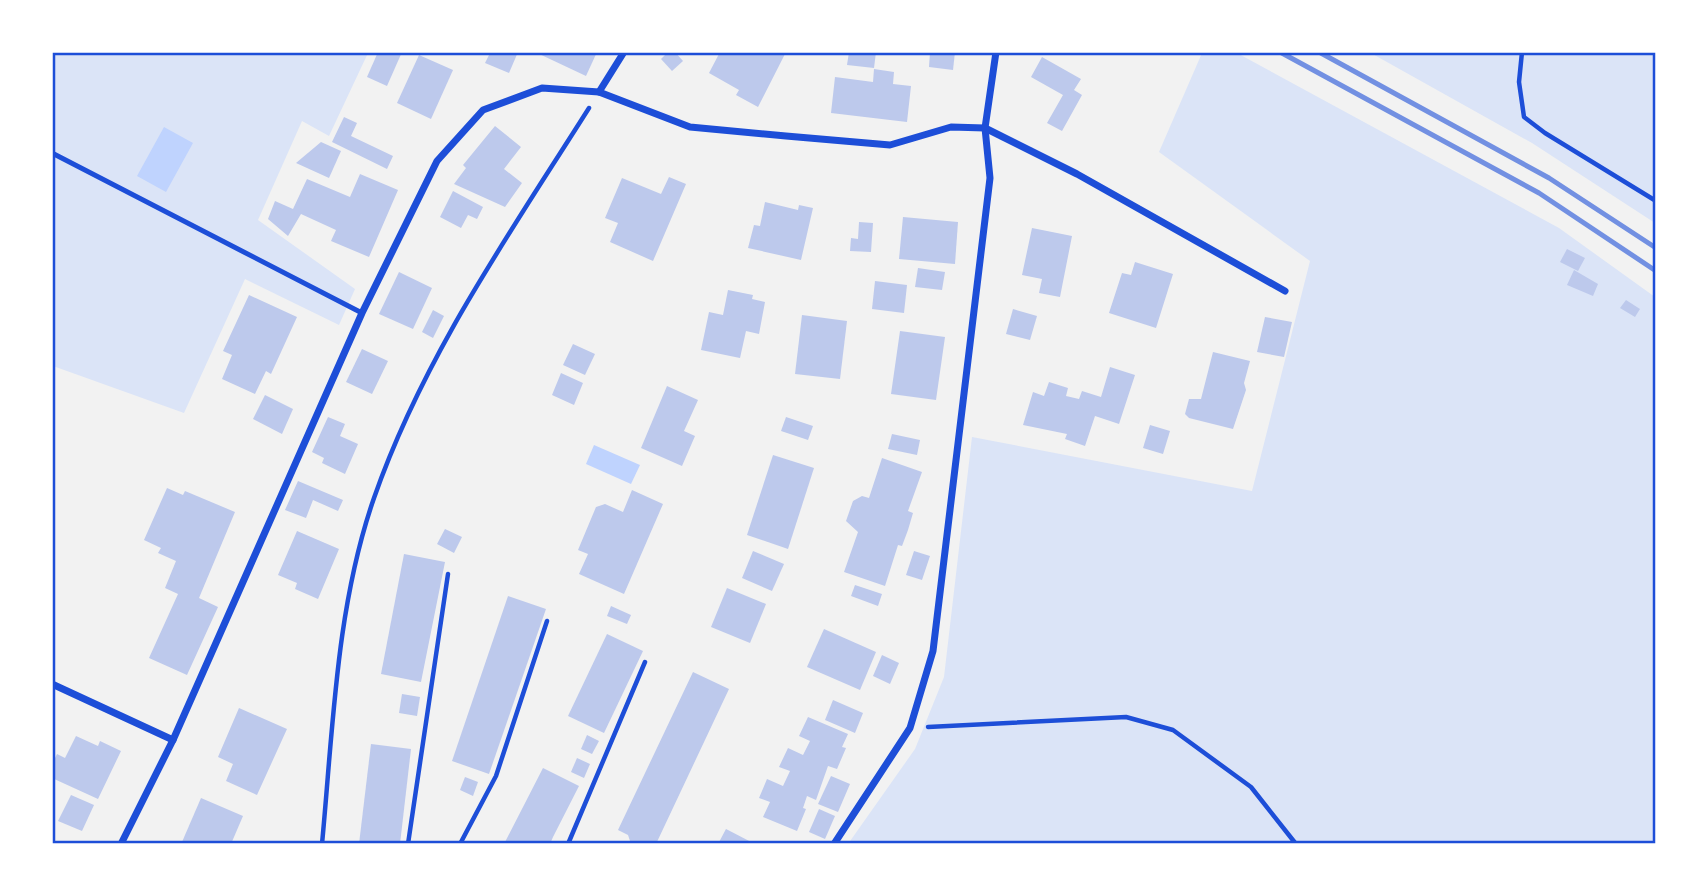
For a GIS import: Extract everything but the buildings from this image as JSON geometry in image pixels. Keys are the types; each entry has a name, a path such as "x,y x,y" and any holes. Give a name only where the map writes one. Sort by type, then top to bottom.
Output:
{"street":[{"path":"599,93 624,52"},
{"path":"834,844 910,728 933,651 990,178 985,128 996,52"},
{"path":"121,844 173,740 362,313 437,161 483,110 542,88 599,93 690,127 745,132 890,145 951,127 985,128 1077,174 1285,291"},
{"path":"52,684 173,740"}],"lane":[{"path":"52,153 362,313"}],"path":[{"path":"1522,52 1519,82 1524,117 1656,201"},
{"path":"322,844 343,624 373,499 410,408 465,303 599,93"},
{"path":"408,844 449,574"},
{"path":"460,844 496,776 547,621"},
{"path":"568,844 645,663"},
{"path":"910,728 1126,717 1173,730 1251,787 1296,844"}],"shaded area":[{"path":"1369,52 1655,53 1655,223 1532,143"},
{"path":"53,53 368,53 329,136 302,121 258,220 355,289 339,325 245,279 184,413 53,366"},
{"path":"1202,53 1237,53 1559,228 1655,297 1655,843 848,844 915,749 944,677 972,437 1252,491 1310,261 1159,152"}],"water":[{"path":"164,127 193,143 166,192 137,176"},
{"path":"594,445 640,465 631,484 586,464"}],"railway":[{"path":"1280,52 1539,193 1656,271"},
{"path":"1319,52 1549,178 1656,248"}]}
